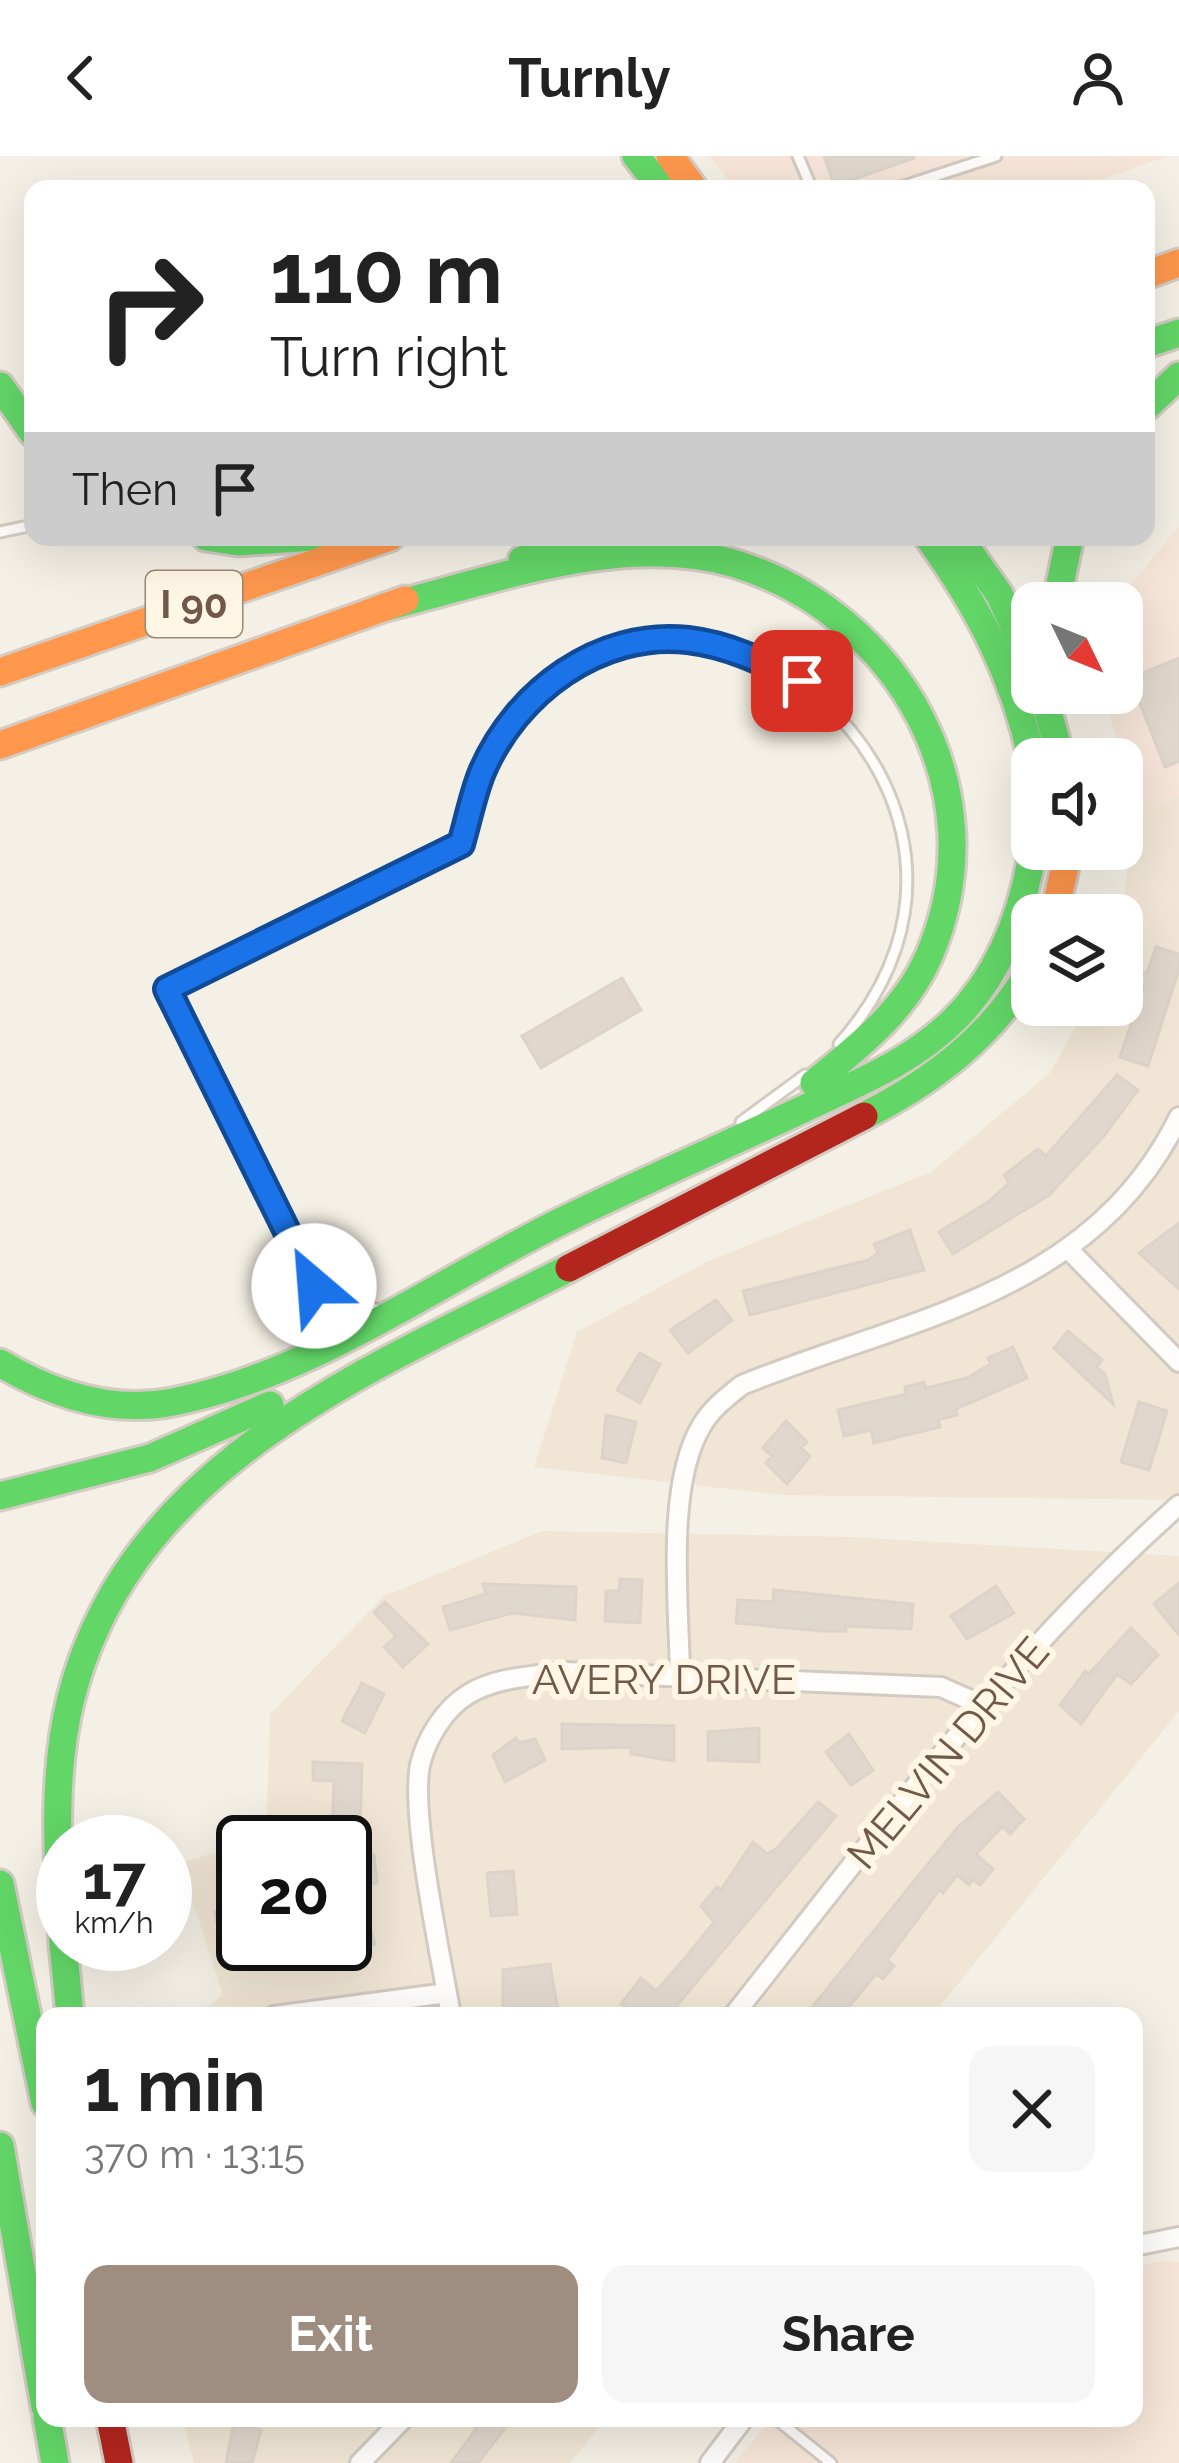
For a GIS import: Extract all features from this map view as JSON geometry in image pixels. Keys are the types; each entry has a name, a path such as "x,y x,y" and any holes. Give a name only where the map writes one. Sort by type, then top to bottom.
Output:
{"highway":[{"path":"636,156 655,180"},
{"path":"1155,399 1179,376"},
{"path":"0,386 24,420"},
{"name":"I 90","path":"0,672 364,546"},
{"name":"I 90","path":"0,745 561,546"},
{"path":"934,546 989,626 1010,670 1026,738"},
{"path":"964,546 1011,619"},
{"path":"1060,582 1068,546"},
{"path":"385,607 602,561 709,560 776,577 823,600 869,637 909,686 935,737 947,780 953,838 939,932 913,992 888,1026 845,1065 662,1176"},
{"path":"0,1474 158,1432 237,1397 536,1233 879,1073 953,1022 984,986 1012,934 1028,870"},
{"path":"57,1815 64,1719 86,1648 119,1581 158,1523 243,1445 304,1406 907,1094 953,1063 991,1026 1011,997"},
{"path":"0,1364 56,1392 87,1400 172,1403 267,1372 386,1313"},
{"path":"0,1496 150,1458 212,1435 316,1381 407,1353"},
{"path":"0,1884 36,2059"},
{"path":"66,1971 69,2007"},
{"path":"0,2146 36,2355"},
{"path":"49,2427 55,2463"},
{"path":"112,2427 122,2463"},
{"path":"120,2427 122,2463"}],"street":[{"path":"680,1675 680,1509 691,1449 715,1407 742,1385 947,1313 1069,1250 1130,1189 1179,1118"},
{"path":"1069,1250 1179,1362"},
{"name":"MELVIN DRIVE","path":"740,2007 1043,1638 1179,1505"},
{"name":"AVERY DRIVE","path":"449,2007 418,1806 419,1765 448,1711 469,1693 506,1680 565,1672 940,1687 984,1706"},
{"path":"342,2007 447,1993"},
{"path":"1143,2244 1179,2237"},
{"path":"359,2463 395,2427"},
{"path":"710,2463 737,2427"}],"lane":[{"path":"923,180 997,156"},
{"path":"386,1313 314,1286 167,989 461,844 482,772 507,728 538,691 586,658 641,640 686,639 729,648 802,681 834,706 882,773 904,854 899,934 885,977 862,1019 832,1052 717,1140"},
{"path":"787,2427 832,2463"}],"shaded area":[{"path":"709,156 1168,156 1100,180 729,180"},
{"path":"1179,526 1179,796 1143,812 1143,738 1116,738 1110,714 1143,714 1143,582 1133,582"},
{"path":"1179,796 1179,1500 781,1495 534,1467 577,1332 706,1262 931,1172 1050,1073 1076,1026 1143,1026 1143,894 1124,894 1128,870 1143,870 1143,812"},
{"path":"542,1531 850,1537 1179,1556 1179,1711 939,2007 206,2007 223,1995 192,1900 192,1860 216,1853 216,1971 372,1971 372,1815 267,1815 270,1714 384,1596"},
{"path":"1179,2262 1179,2463 735,2463 765,2427 1143,2427 1143,2265"},
{"path":"185,2427 599,2427 570,2463 194,2463"}],"building":[{"path":"824,156 914,156 852,180 833,180"},
{"path":"1179,658 1179,761 1165,767 1143,711 1143,673"},
{"path":"1156,947 1179,954 1179,969 1148,1066 1120,1057 1130,1026 1143,1026 1143,972 1147,973"},
{"path":"622,978 641,1010 541,1068 522,1036"},
{"path":"1117,1075 1138,1090 1103,1137 1049,1195 953,1254 939,1232 988,1202 1009,1183 1004,1175 1038,1149 1046,1156"},
{"path":"1179,1223 1179,1289 1139,1253"},
{"path":"910,1230 924,1270 750,1315 743,1291 868,1260 878,1253 874,1244"},
{"path":"716,1300 732,1320 688,1353 670,1330"},
{"path":"1068,1331 1102,1360 1096,1367 1105,1374 1113,1404 1054,1348"},
{"path":"1013,1347 1027,1378 956,1409 957,1415 938,1420 940,1427 874,1443 871,1430 844,1436 838,1410 906,1394 905,1387 924,1382 926,1388 967,1378 991,1364 988,1358"},
{"path":"640,1353 660,1364 640,1403 617,1390"},
{"path":"1139,1402 1167,1411 1149,1470 1121,1462"},
{"path":"606,1415 636,1422 626,1463 602,1458"},
{"path":"786,1421 807,1442 801,1448 810,1456 787,1484 766,1463 772,1456 763,1448"},
{"path":"620,1579 642,1580 640,1623 605,1621 606,1591 619,1591"},
{"path":"1179,1583 1179,1635 1154,1604"},
{"path":"483,1584 576,1587 575,1620 513,1613 450,1630 443,1607 486,1594"},
{"path":"996,1586 1014,1613 967,1639 951,1616"},
{"path":"774,1590 913,1604 911,1629 846,1626 846,1631 822,1631 736,1623 738,1600 773,1602"},
{"path":"385,1602 428,1644 403,1667 384,1647 396,1636 374,1612"},
{"path":"1131,1628 1158,1655 1131,1684 1117,1674 1081,1724 1060,1705 1085,1671 1089,1674"},
{"path":"362,1683 384,1694 365,1733 342,1721"},
{"path":"562,1724 674,1726 674,1761 631,1754 631,1747 562,1749"},
{"path":"759,1728 759,1762 708,1760 708,1732"},
{"path":"849,1734 873,1770 851,1785 826,1752"},
{"path":"516,1738 519,1743 535,1739 545,1760 505,1782 493,1755"},
{"path":"313,1762 362,1764 360,1815 333,1815 334,1781 313,1780"},
{"path":"998,1792 1024,1819 1010,1834 1003,1826 976,1854 993,1869 980,1885 973,1879 969,1885 957,1875 943,1893 939,1890 887,1960 894,1966 883,1979 876,1974 848,2007 812,2007 957,1828"},
{"path":"818,1802 836,1816 676,2007 621,2004 641,1978 656,1991 685,1958 714,1922 701,1906 717,1887 721,1890 753,1842 767,1854"},
{"path":"372,1855 374,1855 377,1883 372,1884"},
{"path":"513,1871 517,1914 491,1916 487,1873"},
{"path":"550,1964 557,2007 503,2007 503,1970"},
{"path":"233,2427 261,2430 252,2463 226,2463"},
{"path":"477,2427 506,2427 478,2463 451,2463"}],"traffic: fast":[{"path":"636,156 655,180"},
{"path":"1155,341 1179,333"},
{"path":"1155,399 1179,376"},
{"path":"0,386 24,420"},
{"path":"522,560 562,546"},
{"path":"934,546 992,643 1027,738"},
{"path":"965,546 1011,619"},
{"path":"1060,582 1068,546"},
{"path":"385,607 559,563 649,553 693,555 736,564 794,589 845,624 887,667 920,718 942,773 952,833 948,894 929,956 907,994 879,1026 814,1083"},
{"path":"1049,714 1055,738"},
{"path":"0,1363 83,1399 150,1405 226,1389 327,1348 568,1218 901,1061 938,1035 985,982 1008,940 1029,870"},
{"path":"864,1116 937,1072 980,1035 1011,998"},
{"path":"58,1815 71,1698 102,1616 147,1545 203,1484 269,1432 341,1386 569,1268"},
{"path":"0,1496 150,1458 270,1405"},
{"path":"0,1884 36,2059"},
{"path":"66,1971 69,2007"},
{"path":"0,2146 36,2355"},
{"path":"49,2427 55,2463"}],"traffic: slow":[{"path":"670,156 687,180"},
{"path":"1155,272 1179,263"},
{"path":"0,672 364,546"},
{"path":"0,745 405,600"},
{"path":"1059,894 1064,870"}],"traffic: jam":[{"path":"569,1268 864,1116"},
{"path":"112,2427 119,2463"}],"route":[{"path":"314,1286 167,989 461,844 482,772 507,728 538,691 586,658 641,640 686,639 729,648 802,681"}]}
